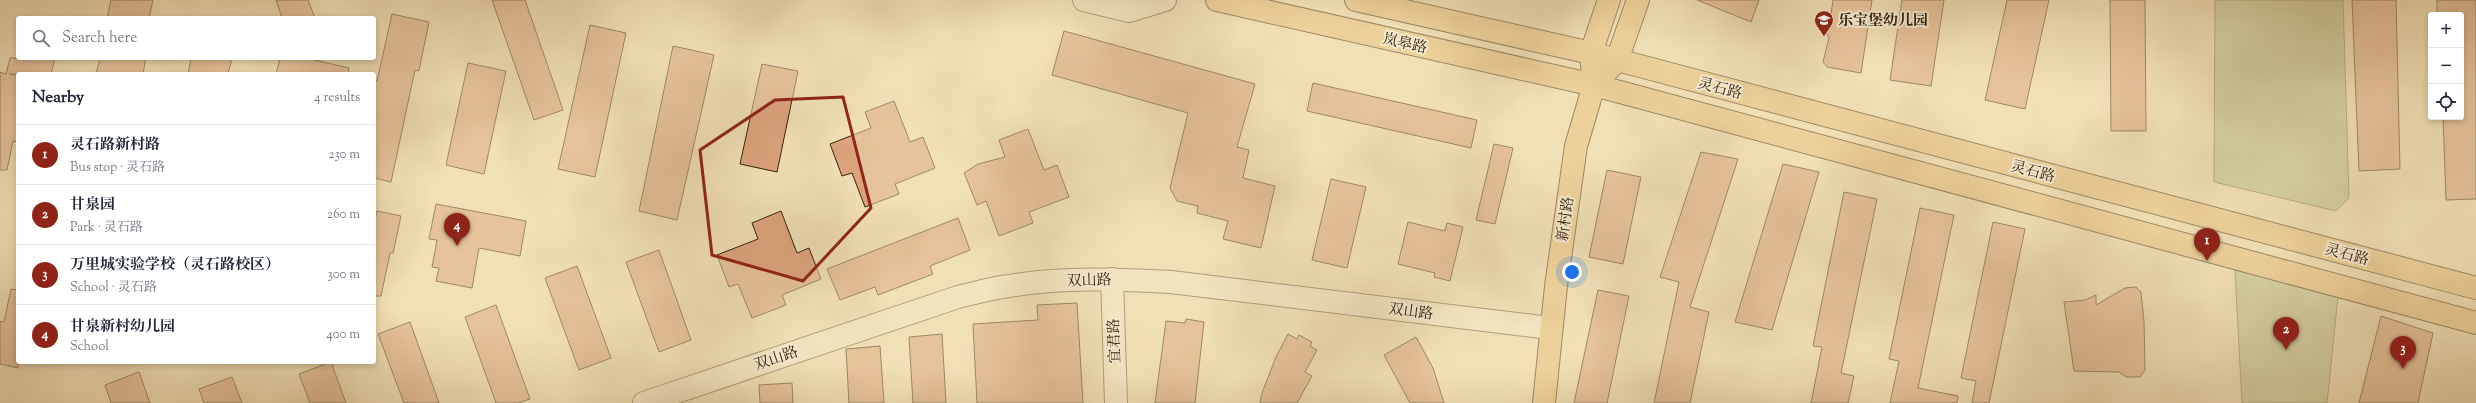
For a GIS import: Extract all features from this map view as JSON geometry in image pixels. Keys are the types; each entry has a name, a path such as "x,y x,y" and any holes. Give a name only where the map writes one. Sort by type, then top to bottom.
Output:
{"main road":[{"name":"岚皋路","path":"1216,0 1594,86"},
{"name":"岚皋路","path":"1356,0 1591,53"},
{"name":"新村路","path":"1544,403 1550,328 1576,146 1594,86 1591,53 1609,0"},
{"name":"新村路","path":"1594,86 1617,60 1638,0"},
{"name":"灵石路","path":"1591,53 2476,288"},
{"name":"灵石路","path":"1594,86 2476,323"}],"street":[{"path":"1084,0 1129,11 1165,0"},
{"name":"双山路","path":"644,403 958,297 1009,285 1112,279 1171,282 1550,328"},
{"name":"宜君路","path":"1112,279 1116,403"}],"highlighted area":[{"path":"843,97 871,208 803,281 712,255 700,150 775,100"}],"green space":[{"path":"2215,0 2343,0 2349,198 2336,211 2214,182"},
{"path":"2235,270 2338,297 2327,403 2242,403"}],"building":[{"path":"111,0 153,0 149,16 107,16"},
{"path":"276,0 308,0 314,16 281,16"},
{"path":"492,0 525,0 563,110 534,120"},
{"path":"1697,0 1759,0 1751,22"},
{"path":"1833,0 1872,0 1861,73 1827,67 1823,62 1829,38 1824,29 1825,24 1831,14"},
{"path":"1902,0 1944,0 1931,86 1890,80"},
{"path":"2007,0 2049,0 2025,109 1985,100"},
{"path":"2110,0 2145,0 2146,131 2111,131"},
{"path":"2352,0 2396,0 2400,169 2359,171"},
{"path":"2437,0 2476,0 2476,199 2446,200 2443,120 2464,120 2464,12 2437,12"},
{"path":"392,14 429,22 419,71 415,70 391,182 376,178 377,81"},
{"path":"590,25 626,33 595,177 558,169"},
{"path":"1064,31 1255,84 1237,147 1249,150 1243,178 1275,186 1261,248 1223,239 1228,221 1197,213 1198,206 1177,201 1170,188 1188,113 1052,75"},
{"path":"673,46 714,55 677,220 639,211"},
{"path":"10,58 16,58 16,60 54,60 52,72 16,72 16,74 9,74 16,76 16,142 13,141 7,170 0,170 0,72 6,74"},
{"path":"100,60 146,60 143,72 96,72"},
{"path":"191,60 232,60 228,72 188,72"},
{"path":"280,60 315,60 349,68 348,72 276,72"},
{"path":"468,63 506,71 484,174 446,165"},
{"path":"762,64 798,71 777,172 740,164"},
{"path":"1313,83 1477,120 1471,148 1307,111"},
{"path":"894,101 910,142 923,137 935,168 895,184 899,194 865,207 852,173 842,176 830,144 871,128 865,112"},
{"path":"1028,129 1044,170 1057,165 1069,197 1029,212 1033,223 999,236 986,201 977,205 964,173 978,164 1005,157 999,140"},
{"path":"1494,144 1513,148 1495,224 1476,220"},
{"path":"1701,152 1738,159 1690,307 1709,312 1690,403 1654,403 1679,282 1660,277"},
{"path":"1783,164 1819,172 1772,330 1735,322"},
{"path":"1607,170 1641,177 1623,264 1589,257"},
{"path":"1331,179 1366,187 1347,268 1312,260"},
{"path":"1844,192 1877,199 1841,373 1854,376 1848,403 1811,403 1822,347 1813,346"},
{"path":"436,204 526,221 520,256 479,248 472,288 436,281 439,268 432,267 437,240 429,239"},
{"path":"1920,208 1954,215 1918,388 1958,396 1957,403 1890,403 1899,361 1889,359"},
{"path":"377,211 401,216 393,253 390,253 381,296 376,296"},
{"path":"781,211 797,253 809,248 821,279 782,295 786,305 752,318 738,284 729,287 717,255 758,239 752,223"},
{"path":"958,218 970,250 930,266 933,274 878,295 875,287 840,300 827,269"},
{"path":"1408,222 1445,231 1447,223 1463,227 1450,281 1434,277 1435,273 1398,264"},
{"path":"1993,222 2025,229 1989,403 1972,403 1976,381 1961,378"},
{"path":"659,250 691,340 659,352 626,262"},
{"path":"577,266 611,358 579,370 545,278"},
{"path":"2136,287 2141,292 2144,322 2145,370 2140,377 2126,377 2119,372 2074,371 2064,302 2085,300 2096,295 2096,305 2125,288"},
{"path":"11,289 16,290 16,364 18,364 18,368 0,364 0,321 4,322"},
{"path":"1598,290 1629,296 1607,403 1574,403"},
{"path":"1077,303 1083,403 977,403 973,324 1038,320 1037,305"},
{"path":"496,305 530,399 518,403 496,403 465,317"},
{"path":"2381,316 2433,333 2418,403 2359,403"},
{"path":"1186,319 1204,322 1195,403 1155,403 1166,321 1185,323"},
{"path":"410,322 439,403 404,403 378,334"},
{"path":"942,334 946,403 913,403 909,337"},
{"path":"1288,334 1297,339 1299,335 1312,342 1310,346 1317,350 1305,372 1312,376 1297,403 1260,403 1262,393 1276,357"},
{"path":"1416,337 1433,368 1444,403 1410,403 1384,355"},
{"path":"880,346 884,403 849,403 846,349"},
{"path":"326,364 332,364 346,403 310,403 299,374"},
{"path":"139,372 150,403 111,403 105,385"},
{"path":"232,377 242,403 204,403 199,389"},
{"path":"792,383 793,403 760,403 759,385"}],"place":[{"name":"乐宝堡幼儿园","path":"1824,37"},
{"name":"甘泉新村幼儿园","path":"457,246"},
{"name":"灵石路新村路","path":"2207,261"},
{"name":"甘泉园","path":"2286,350"},
{"name":"万里城实验学校（灵石路校区）","path":"2403,369"}]}
